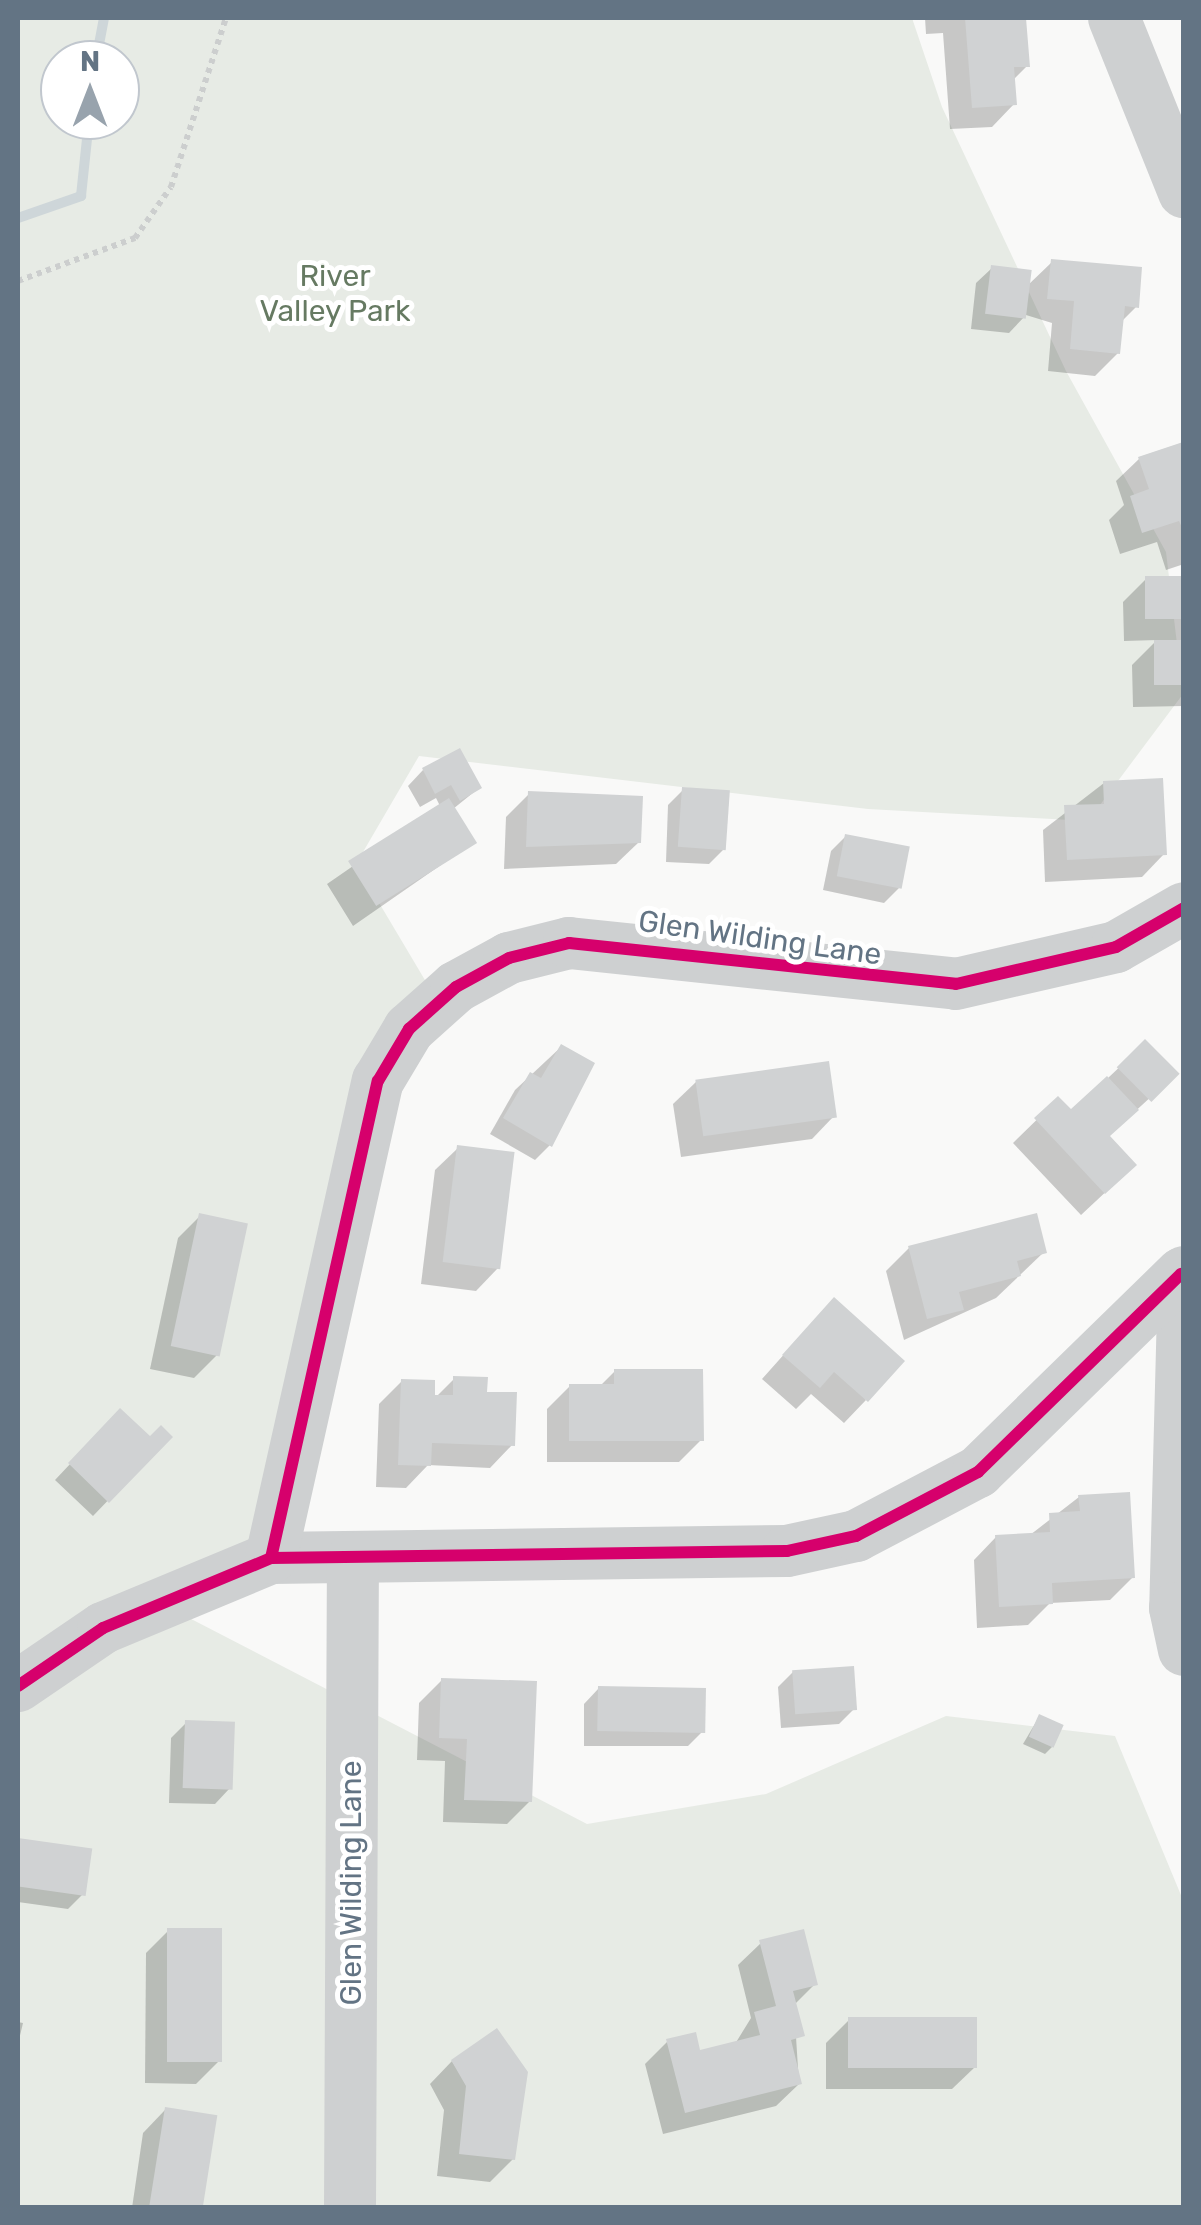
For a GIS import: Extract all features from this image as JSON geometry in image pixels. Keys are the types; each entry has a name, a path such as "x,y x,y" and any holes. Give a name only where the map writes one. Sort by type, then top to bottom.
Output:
{"street":[{"path":"1114,18 1184,192"},
{"name":"Glen Wilding Lane","path":"272,1558 378,1081 409,1029 456,986 568,943 956,984 1116,948 1184,908"},
{"path":"18,1686 103,1628 272,1558 787,1551 856,1536 978,1472 1182,1273"},
{"path":"1182,1273 1175,1608 1184,1650"},
{"name":"Glen Wilding Lane","path":"350,2208 352,1558"}],"path":[{"path":"18,281 136,238 171,187 226,18"}],"green space":[{"name":"River Valley Park","path":"18,18 912,18 942,107 1066,371 1166,552 1183,694 1088,821 868,809 419,756 356,864 438,1002 340,1232 271,1558 166,1606 587,1824 766,1794 946,1716 1115,1736 1183,1900 1183,2207 18,2207"}],"building":[{"path":"965,18 1026,18 1030,67 1014,67 1017,105 972,108"},
{"path":"1051,259 1142,267 1139,308 1125,306 1120,354 1070,349 1074,301 1047,299"},
{"path":"991,265 1032,270 1026,319 985,314"},
{"path":"1183,442 1184,532 1179,521 1142,533 1130,496 1149,489 1138,457"},
{"path":"1145,576 1184,576 1184,619 1145,619"},
{"path":"1154,640 1184,640 1184,685 1154,685"},
{"path":"460,748 482,788 460,801 451,785 435,794 422,768"},
{"path":"1163,778 1167,855 1067,860 1064,805 1104,804 1103,781"},
{"path":"682,787 730,790 726,850 678,847"},
{"path":"528,791 643,796 641,843 526,847"},
{"path":"449,798 477,843 376,906 348,861"},
{"path":"845,834 910,847 902,889 837,876"},
{"path":"1145,1039 1180,1074 1151,1102 1117,1067"},
{"path":"561,1044 595,1063 552,1147 503,1118 530,1072 541,1078"},
{"path":"829,1061 837,1117 703,1136 695,1080"},
{"path":"1107,1076 1139,1110 1110,1136 1137,1165 1105,1194 1034,1118 1058,1096 1071,1109"},
{"path":"457,1145 515,1152 500,1269 443,1262"},
{"path":"199,1213 248,1223 220,1356 171,1346"},
{"path":"1037,1213 1047,1253 1017,1261 1021,1276 959,1292 964,1310 927,1319 908,1246"},
{"path":"834,1297 905,1361 868,1402 834,1372 820,1388 782,1355"},
{"path":"614,1369 703,1369 704,1441 569,1441 569,1384 614,1384"},
{"path":"453,1376 488,1377 487,1392 517,1392 515,1446 432,1443 431,1466 398,1465 401,1379 435,1380 435,1395 453,1395"},
{"path":"120,1408 150,1436 161,1425 173,1437 109,1503 68,1463"},
{"path":"1130,1492 1135,1578 1052,1583 1053,1604 999,1607 995,1535 1050,1532 1049,1513 1080,1511 1078,1495"},
{"path":"854,1666 857,1710 795,1714 792,1670"},
{"path":"441,1678 537,1681 532,1802 464,1800 467,1739 439,1738"},
{"path":"598,1686 706,1688 705,1733 597,1731"},
{"path":"1039,1714 1064,1725 1053,1748 1029,1737"},
{"path":"185,1720 235,1722 233,1790 183,1788"},
{"path":"18,1838 92,1848 86,1896 18,1886"},
{"path":"167,1928 222,1928 222,2062 167,2062"},
{"path":"804,1929 818,1985 793,1991 805,2036 791,2040 802,2084 685,2113 666,2039 696,2032 700,2050 760,2035 754,2012 776,2006 759,1940"},
{"path":"848,2017 977,2017 977,2068 848,2068"},
{"path":"497,2028 528,2072 515,2160 459,2154 466,2086 451,2060"},
{"path":"165,2107 217,2115 203,2208 149,2208"}],"waterway":[{"path":"100,40 104,18"},
{"path":"18,218 81,196 87,140"}],"cycle path":[{"path":"18,1686 103,1628 271,1558 378,1081 409,1029 456,987 509,958 569,943 956,984 1116,947 1184,908"},
{"path":"271,1558 787,1551 856,1536 978,1472 1181,1274"}]}
